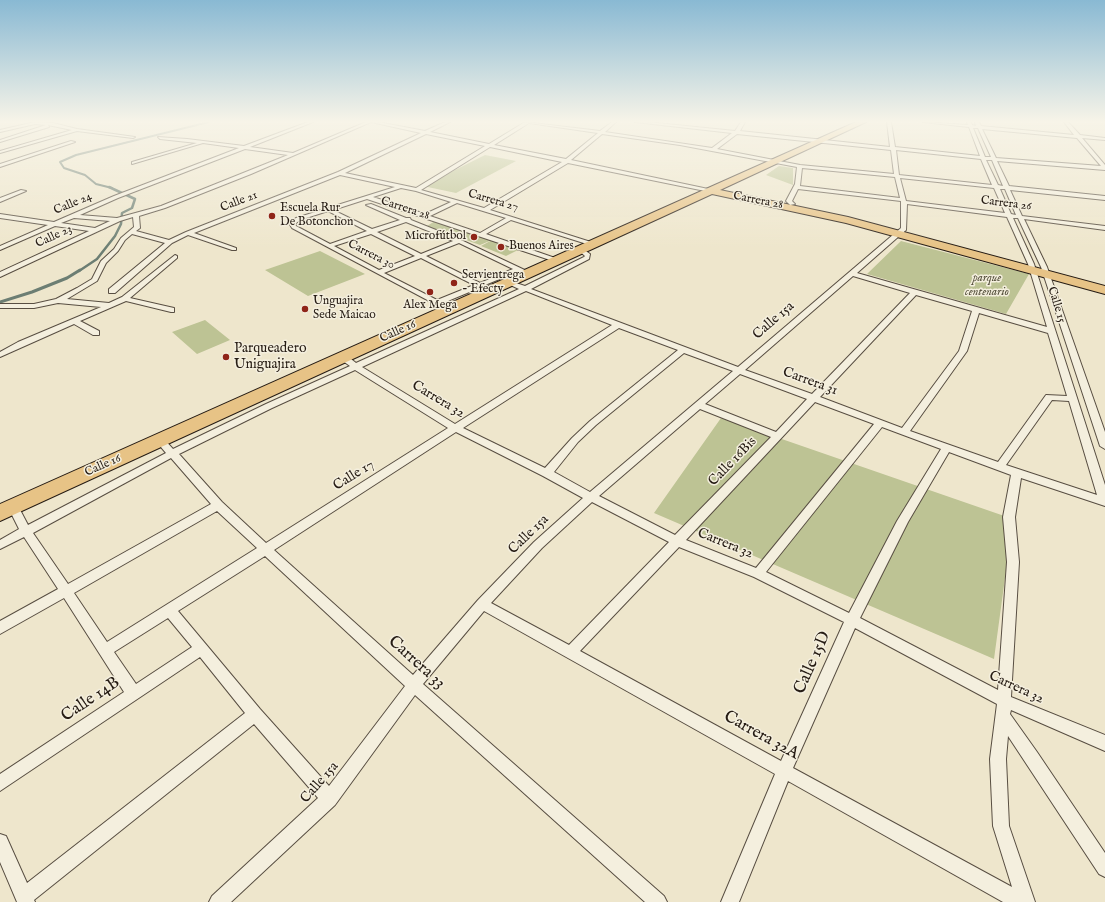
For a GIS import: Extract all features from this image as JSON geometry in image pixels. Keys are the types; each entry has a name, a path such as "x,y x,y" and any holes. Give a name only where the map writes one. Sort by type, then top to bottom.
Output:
{"highway":[{"name":"Calle 16","path":"0,513 343,356 442,306 485,288 508,282 523,271 556,260 766,164"},
{"name":"Carrera 28","path":"710,190 726,191 851,216 1038,268 1105,284"},
{"name":"Carrera 28","path":"710,190 721,194 902,231"},
{"name":"Carrera 28","path":"1038,268 1105,290"}],"street":[{"name":"Calle 24","path":"0,248 116,197 201,164"},
{"path":"72,216 118,220 136,216 163,207 269,164"},
{"name":"Calle 21","path":"112,290 170,242 188,233 340,173 358,164"},
{"path":"417,190 459,164"},
{"path":"485,210 562,164"},
{"path":"582,164 710,190"},
{"path":"790,164 1105,198"},
{"path":"896,164 903,201 902,231"},
{"name":"Calle 15","path":"986,164 1009,216 1038,268 1051,331 1105,501"},
{"name":"Calle 15","path":"996,164 1020,217 1105,446"},
{"path":"1057,164 1105,168"},
{"path":"792,204 789,201 797,187 800,166"},
{"name":"Carrera 27","path":"340,173 402,186 485,210 586,246"},
{"path":"327,209 402,186"},
{"name":"Carrera 26","path":"797,187 1105,228"},
{"path":"0,200 23,191"},
{"name":"Carrera 28","path":"367,197 556,260"},
{"name":"Carrera 28","path":"358,200 460,241 523,271"},
{"path":"426,216 456,202"},
{"path":"327,209 485,288"},
{"name":"Carrera 30","path":"327,209 298,219 292,223 294,227 442,306"},
{"path":"0,216 95,230"},
{"path":"0,306 34,306 58,301 80,290 95,280 103,262 116,250 123,239 137,228 136,216"},
{"path":"0,222 12,217"},
{"path":"480,235 511,218"},
{"name":"Calle 23","path":"0,275 118,220"},
{"path":"329,246 408,220"},
{"name":"Calle 15a","path":"218,902 329,799 414,685 482,604 538,545 591,497 902,231"},
{"path":"131,232 170,242"},
{"path":"188,233 234,249"},
{"path":"380,272 460,241"},
{"path":"491,244 498,241"},
{"path":"0,545 173,453 269,406 525,289 587,258 588,255 586,246"},
{"path":"477,249 484,247"},
{"path":"0,355 125,299 175,256"},
{"name":"Calle 16","path":"485,288 523,271"},
{"path":"852,274 1051,331"},
{"name":"Carrera 31","path":"508,282 618,325 904,432 1017,473 1105,501"},
{"name":"Calle 16Bis","path":"570,652 915,292"},
{"path":"125,299 171,310"},
{"path":"58,301 108,306"},
{"path":"904,432 963,351 976,309"},
{"path":"74,321 96,333"},
{"name":"Calle 17","path":"105,651 618,325"},
{"path":"547,473 575,440 593,423 684,349"},
{"name":"Carrera 32","path":"343,356 355,366 455,428 547,473 677,540 758,574 852,620 1003,700 1105,743"},
{"path":"1000,467 1049,397 1073,399"},
{"path":"699,405 778,436"},
{"path":"758,574 880,423"},
{"name":"Carrera 33","path":"160,440 218,505 265,549 414,685 658,902"},
{"name":"Calle 15D","path":"730,902 784,771 852,620 904,521 947,447"},
{"path":"1017,473 1009,517 1013,562 1003,716 998,758 1001,826 1026,902"},
{"path":"0,628 218,505"},
{"path":"13,507 26,531 134,694"},
{"name":"Carrera 32A","path":"482,604 1020,902"},
{"path":"169,610 202,648 255,714 329,799"},
{"name":"Calle 14B","path":"0,783 202,648"},
{"path":"0,842 25,900 255,714"},
{"path":"1003,716 1032,757 1105,868"}],"green space":[{"path":"467,164 510,164 456,193 423,186"},
{"path":"779,166 793,168 793,185 766,175"},
{"path":"435,221 522,248 506,256 481,246 492,240 480,245 427,226"},
{"name":"parque centenario","path":"901,241 1029,274 1006,314 867,274"},
{"path":"320,251 365,274 308,296 265,270"},
{"path":"205,320 230,340 197,354 172,332"},
{"path":"721,418 1013,519 994,659 654,513"}],"waterway":[{"path":"61,164 64,168 85,175 96,184 110,188"},
{"path":"79,271 97,259 115,236 121,224 122,213 132,208 135,199 110,188"},
{"path":"0,302 32,292 67,278 80,270"}],"place":[{"name":"Escuela Rur De Botonchon","path":"272,216"},
{"name":"Microfútbol","path":"474,237"},
{"name":"Buenos Aires","path":"501,247"},
{"name":"Servientrega - Efecty","path":"454,283"},
{"name":"Alex Mega","path":"430,292"},
{"name":"Unguajira Sede Maicao","path":"305,309"},
{"name":"Parqueadero Uniguajira","path":"226,357"}]}
